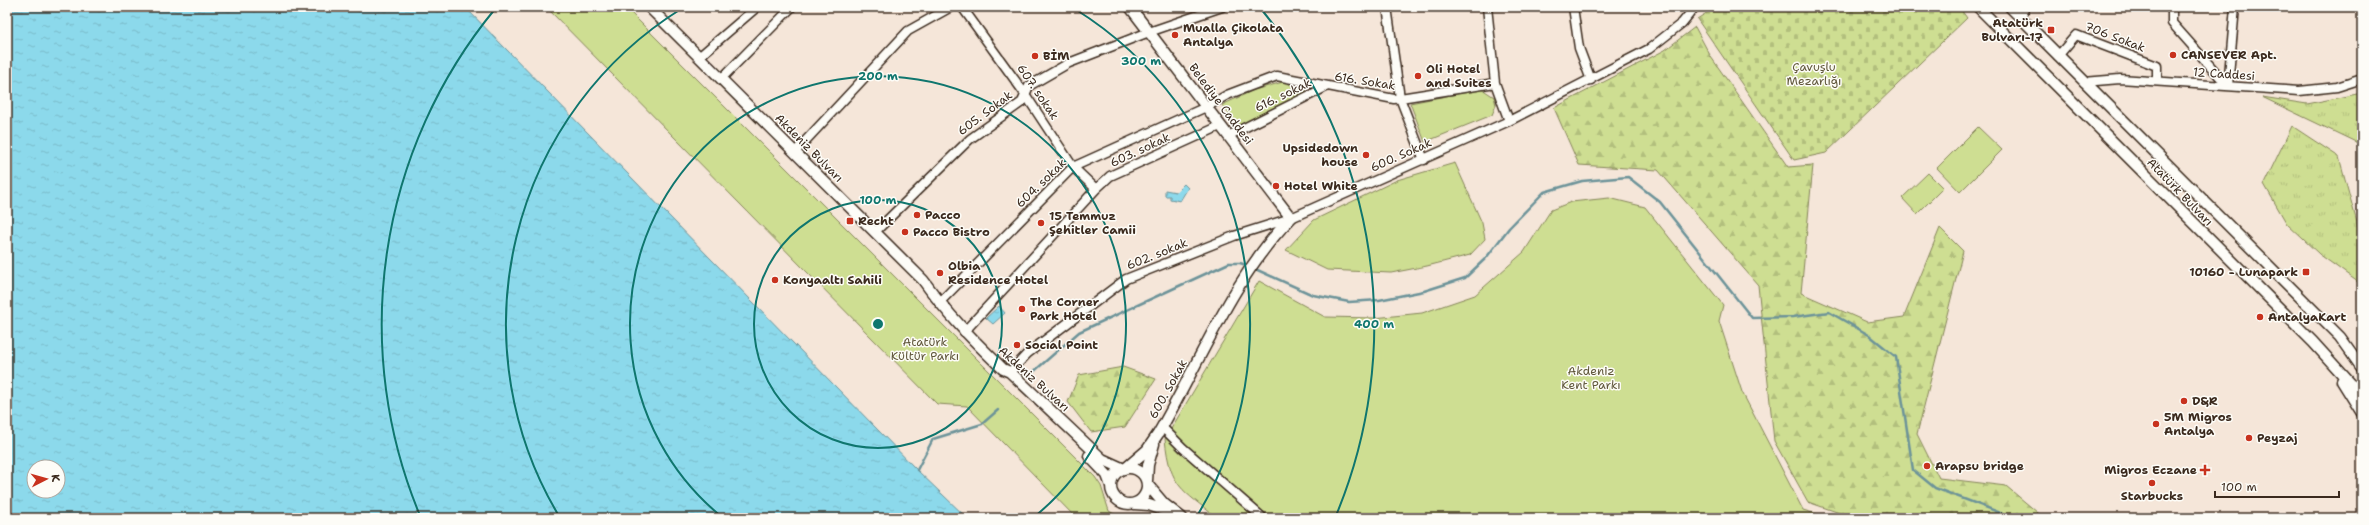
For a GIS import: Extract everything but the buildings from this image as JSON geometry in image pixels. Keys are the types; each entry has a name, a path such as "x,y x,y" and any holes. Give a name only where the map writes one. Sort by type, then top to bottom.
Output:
{"main road":[{"name":"Akdeniz Bulvarı","path":"649,7 700,56 721,79 923,280 939,303 964,332 1102,459 1125,468"},
{"name":"Belediye Caddesi","path":"1130,7 1291,218"},
{"name":"Atatürk Bulvarı","path":"1978,7 2326,357 2362,396"},
{"name":"Atatürk Bulvarı","path":"2010,7 2340,336 2362,368"},
{"name":"600. Sokak","path":"1160,431 1243,279 1265,247 1291,218"},
{"path":"2340,336 2362,357"},
{"path":"2326,357 2362,413"},
{"path":"1007,371 1007,375 1102,468 1107,474 1116,499 1124,504 1149,505 1179,517"},
{"path":"1111,486 1116,474 1147,450 1160,431"},
{"path":"1134,504 1146,495 1151,452 1160,431"},
{"path":"1125,468 1139,471 1147,483 1179,517"}],"street":[{"path":"700,56 757,7"},
{"path":"795,152 908,31 951,7"},
{"name":"607. sokak","path":"962,7 1025,94 1073,166 1096,189"},
{"name":"605. Sokak","path":"875,232 970,139 1022,102 1029,86 1069,63 1149,32 1222,7"},
{"path":"1387,7 1400,98 1424,160"},
{"path":"1487,7 1495,83 1510,121"},
{"path":"1573,7 1579,48 1592,80"},
{"name":"600. Sokak","path":"1291,218 1510,121 1592,80 1649,50 1682,23 1695,7"},
{"path":"2021,18 2025,7"},
{"path":"2172,7 2172,23 2228,86"},
{"path":"2228,86 2235,7"},
{"path":"721,79 790,8"},
{"name":"706 Sokak","path":"2058,56 2076,35 2157,66 2157,81"},
{"name":"616. Sokak","path":"1206,107 1228,95 1277,76 1326,87 1394,99 1495,83"},
{"name":"12 Caddesi","path":"2084,82 2120,79 2299,91 2337,87 2362,79"},
{"name":"616. sokak","path":"1228,136 1326,87"},
{"name":"604. sokak","path":"939,303 1073,166 1206,107"},
{"name":"603. sokak","path":"964,332 1096,189 1110,176 1220,126"},
{"name":"602. sokak","path":"1007,371 1028,353 1126,279 1234,236 1291,218"},
{"path":"1160,431 1263,518"}],"green space":[{"name":"Atatürk Kültür Parkı","path":"546,7 625,7 1095,477 1101,486 1109,511 1121,518 1076,518 967,406 937,404"},
{"name":"Çavuşlu Mezarlığı","path":"1716,7 1959,7 1967,18 1826,153 1794,160 1697,19"},
{"path":"1695,27 1711,57 1788,167 1813,165 1801,293 1867,322 1904,317 1940,228 1963,251 1917,434 1939,478 2006,486 2044,518 1854,518 1808,502 1774,441 1758,285 1658,170 1579,165 1554,108 1665,50"},
{"path":"1283,82 1306,89 1306,93 1239,127 1222,105 1254,90"},
{"path":"1482,89 1494,97 1496,105 1492,115 1425,142 1410,103"},
{"path":"2362,93 2362,145 2262,97 2307,104"},
{"path":"2292,126 2339,157 2362,241 2362,285 2319,254 2287,224 2264,184"},
{"path":"1978,127 2002,150 1960,192 1937,168"},
{"path":"1455,163 1482,223 1485,239 1470,255 1391,273 1327,270 1286,250 1314,220 1397,180"},
{"path":"1928,173 1943,188 1917,214 1902,198"},
{"name":"Akdeniz Kent Parkı","path":"1609,198 1645,207 1723,305 1719,321 1742,392 1803,510 1830,518 1217,518 1186,493 1174,478 1167,455 1165,439 1259,281 1325,317 1374,318 1422,313 1475,295 1524,252 1551,210 1571,202"},
{"path":"1123,367 1156,379 1125,427 1091,432 1068,402 1079,375"}],"water":[{"path":"7,7 465,7 917,470 967,518 7,518"},
{"path":"1184,184 1188,188 1180,201 1170,199 1170,196 1165,196 1165,190 1176,192"},
{"path":"999,306 1005,313 993,324 986,318"}],"waterway":[{"path":"1253,268 1313,295 1349,302 1379,300 1424,291 1465,278 1486,258 1509,228 1544,192 1582,181 1628,177 1660,202 1752,318 1793,317 1829,312 1869,335 1896,357 1913,470 1935,488 2014,518"},
{"path":"1031,374 1079,332 1229,263 1240,263 1249,266"},
{"path":"917,470 933,439 982,424 998,410"}],"place":[{"name":"Atatürk Bulvarı-17","path":"2051,30"},
{"name":"Mualla Çikolata Antalya","path":"1175,35"},
{"name":"CANSEVER Apt.","path":"2173,55"},
{"name":"BİM","path":"1035,56"},
{"name":"Oli Hotel and Suites","path":"1418,76"},
{"name":"Upsidedown house","path":"1366,155"},
{"name":"Hotel White","path":"1276,186"},
{"name":"Pacco","path":"917,215"},
{"name":"Recht","path":"850,221"},
{"name":"15 Temmuz Şehitler Camii","path":"1041,223"},
{"name":"Pacco Bistro","path":"905,232"},
{"name":"10160 - Lunapark","path":"2306,272"},
{"name":"Olbia Residence Hotel","path":"940,273"},
{"name":"Konyaaltı Sahili","path":"775,280"},
{"name":"The Corner Park Hotel","path":"1022,309"},
{"name":"AntalyaKart","path":"2260,317"},
{"name":"Social Point","path":"1017,345"},
{"name":"D&R","path":"2184,401"},
{"name":"5M Migros Antalya","path":"2156,424"},
{"name":"Peyzaj","path":"2249,438"},
{"name":"Arapsu bridge","path":"1927,466"},
{"name":"Migros Eczane","path":"2205,470"},
{"name":"Starbucks","path":"2152,483"}]}
